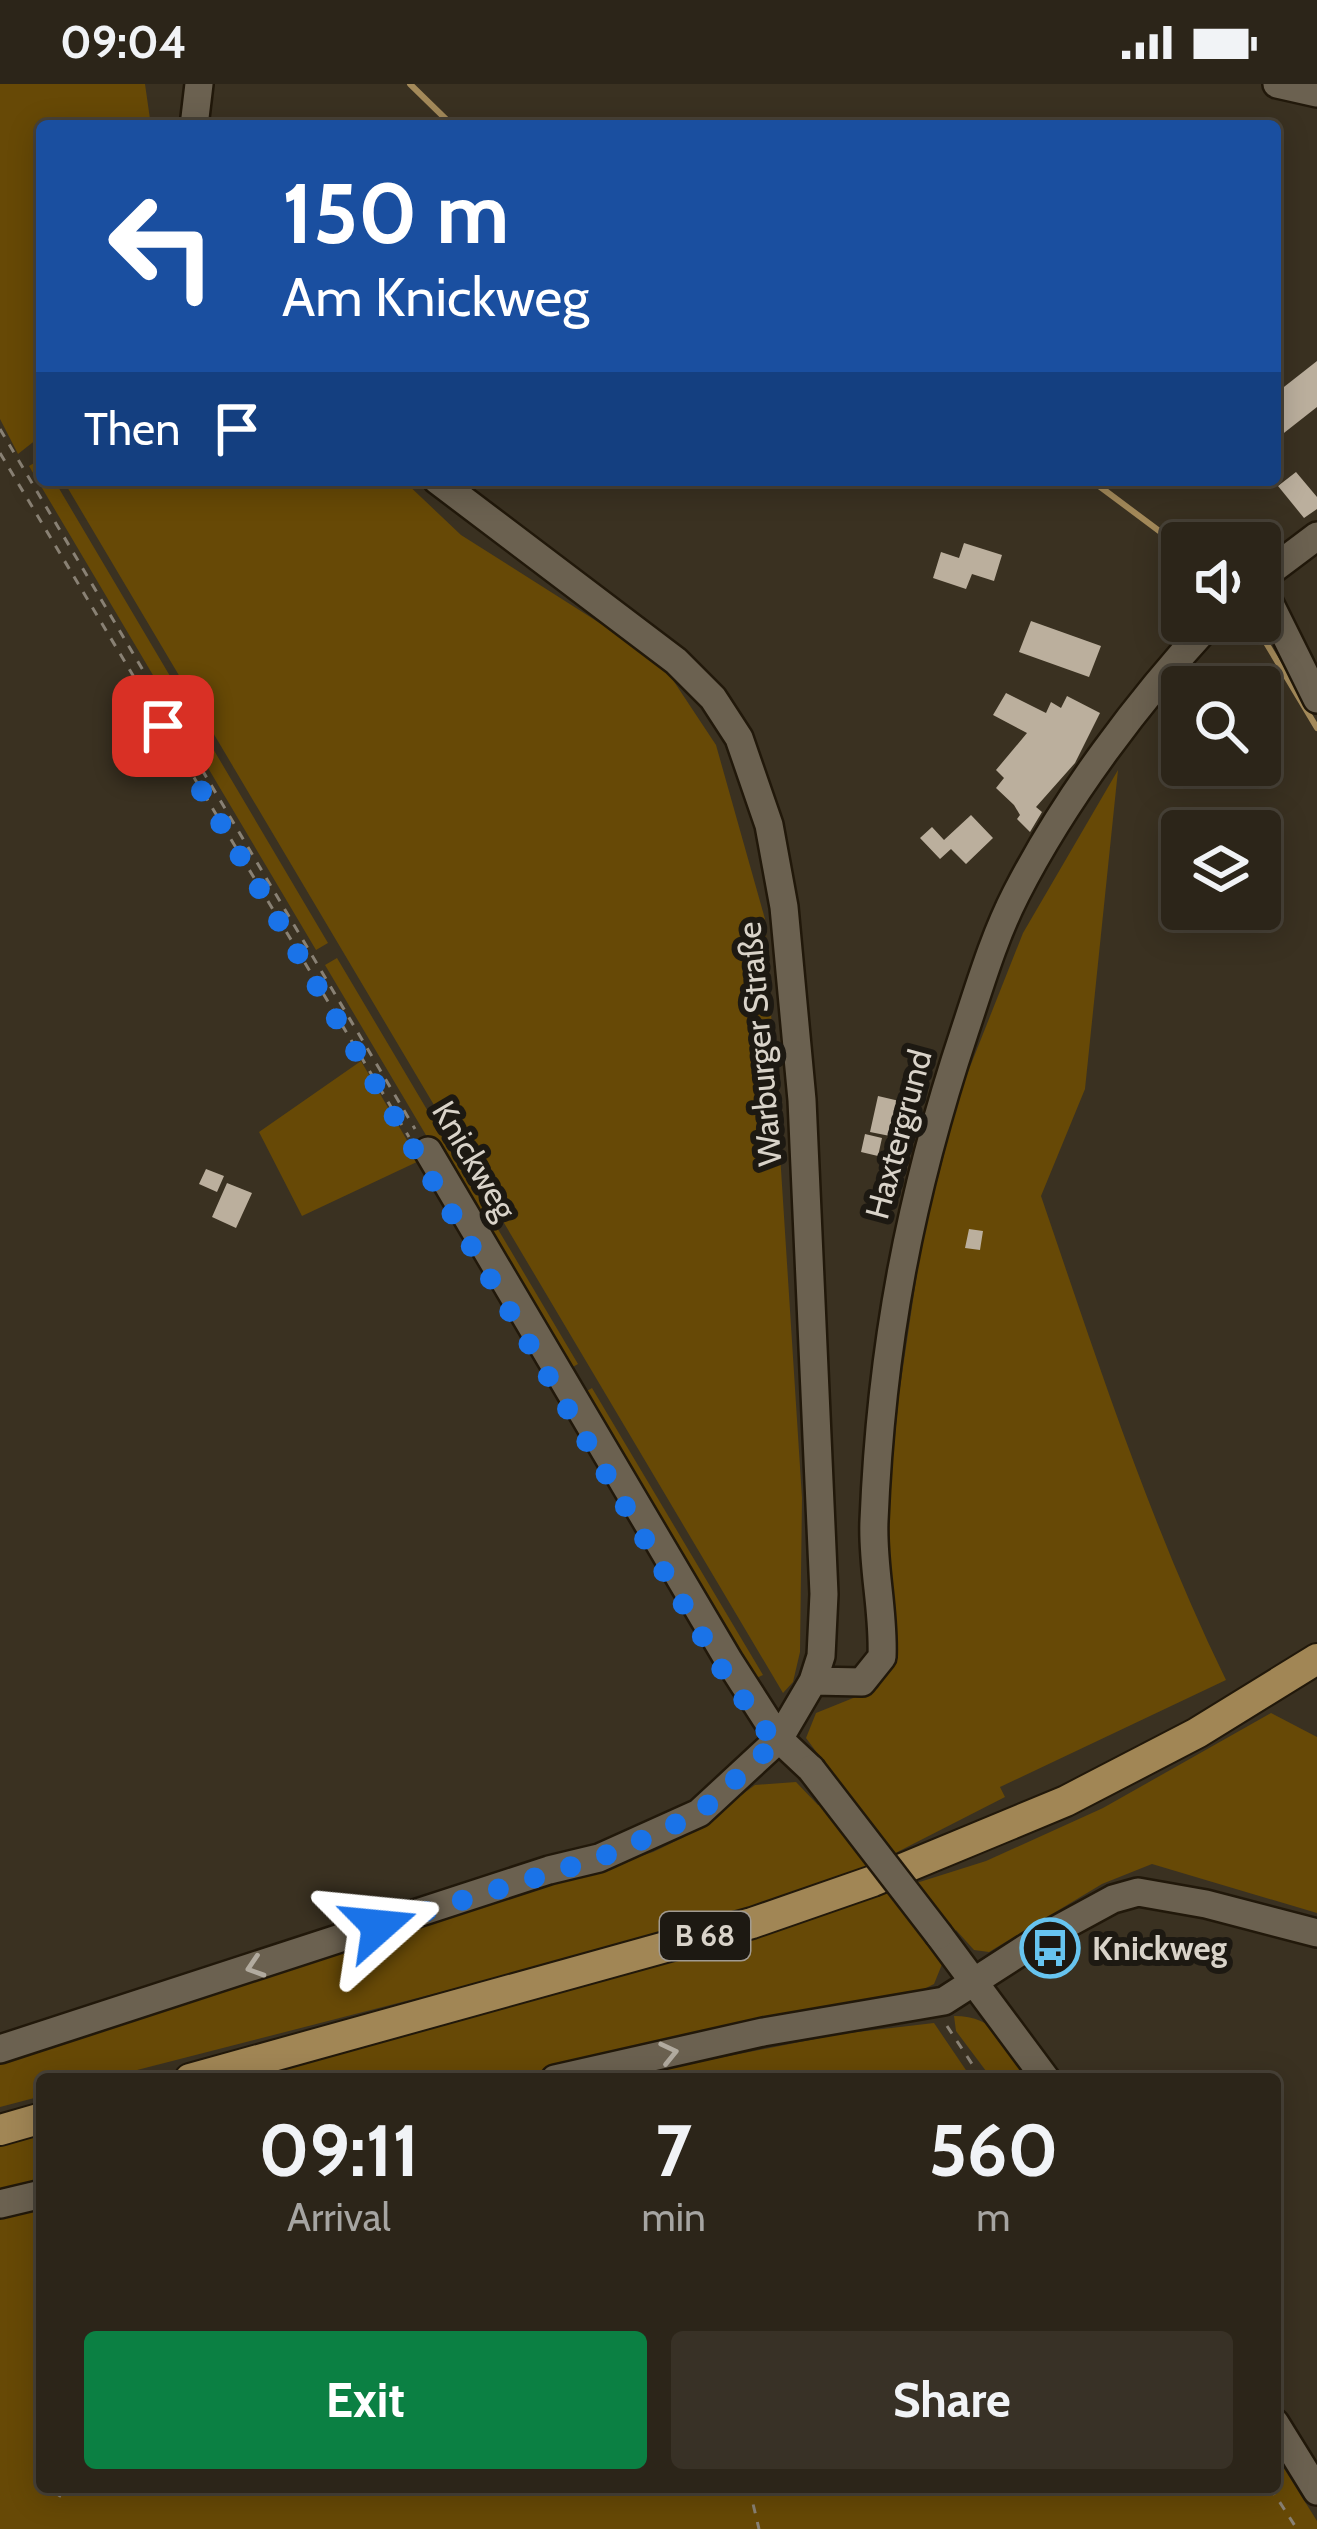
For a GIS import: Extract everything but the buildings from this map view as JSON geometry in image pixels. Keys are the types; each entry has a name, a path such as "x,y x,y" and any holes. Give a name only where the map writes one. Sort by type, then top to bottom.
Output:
{"main road":[{"name":"B 68","path":"212,2073 752,1923 873,1881 1066,1801 1197,1733 1317,1659"},
{"path":"0,2130 36,2120"}],"street":[{"path":"195,120 200,84"},
{"path":"1276,84 1317,93"},
{"name":"Warburger Straße","path":"0,2049 548,1870 599,1858 699,1813 779,1739 813,1681 820,1656 824,1594 802,1100 784,907 769,824 739,738 713,698 676,661 445,486"},
{"path":"1281,564 1317,536"},
{"path":"1281,624 1317,699"},
{"name":"Haxtergrund","path":"813,1681 862,1682 882,1657 873,1525 890,1322 915,1201 945,1091 1003,922 1054,827 1193,642"},
{"name":"Knickweg","path":"418,1143 779,1739 811,1769 978,1982 1042,2073"},
{"path":"582,2073 764,2032 944,2001 1046,1936 1113,1899 1142,1891 1317,1933"},
{"path":"0,2204 36,2195"},
{"path":"1281,2433 1317,2491"}],"path":[{"name":"Knickweg","path":"0,429 418,1143"},
{"path":"0,453 418,1143"},
{"path":"944,2001 947,2032 978,2073"},
{"path":"58,2497 60,2493"},
{"path":"749,2493 757,2528"},
{"path":"1274,2493 1297,2529"}],"shaded area":[{"path":"0,84 145,84 150,120 36,120 36,440 18,454 0,419"},
{"path":"41,486 58,486 328,943 316,950"},
{"path":"67,486 409,486 461,535 661,662 716,745 765,919 802,1498 800,1652 793,1682 783,1693"},
{"path":"1118,770 1085,1089 1041,1196 1149,1502 1226,1680 1000,1787 1005,1797 868,1867 749,1913 125,2073 36,2073 36,2098 0,2107 0,2063 653,1852 684,1837 755,1785 796,1782 818,1805 849,1796 806,1738 816,1713 878,1688 891,1659 887,1520 899,1394 922,1240 960,1092 1023,933"},
{"path":"337,958 578,1364 566,1371 325,965"},
{"path":"361,1061 419,1161 302,1216 259,1132"},
{"path":"592,1388 763,1675 752,1680 580,1395"},
{"path":"1271,1713 1317,1737 1317,1913 1152,1864 1102,1884 989,1952 974,1950 956,1930 934,1984 908,1997 776,2017 529,2073 260,2073 758,1933 986,1861 1103,1808"},
{"path":"954,2016 992,2027 1027,2073 988,2073 956,2031"},
{"path":"934,2023 968,2073 643,2073 840,2034"},
{"path":"36,2136 36,2184 0,2192 0,2146"},
{"path":"36,2204 36,2493 1281,2493 1281,2464 1317,2521 1317,2529 0,2529 0,2212"}],"waterway":[{"path":"410,84 447,120"},
{"path":"1099,486 1161,532"},
{"path":"1266,642 1317,728"}],"place":[{"name":"Knickweg","path":"1050,1948"}],"route":[{"path":"163,726 721,1668 769,1735 779,1739 699,1813 644,1839 599,1858 379,1926"}]}
